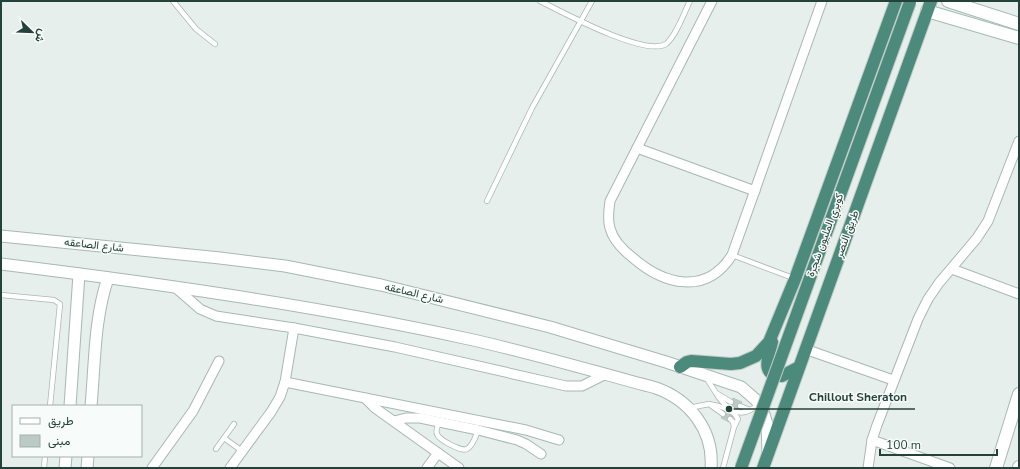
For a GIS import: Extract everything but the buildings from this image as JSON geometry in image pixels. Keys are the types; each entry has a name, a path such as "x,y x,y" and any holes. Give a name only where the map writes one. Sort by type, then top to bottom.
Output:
{"highway":[{"path":"680,367 691,361 732,364 748,360 763,350 769,342 795,279 896,1"},
{"name":"كوبري المليون شجرة","path":"741,468 910,1"},
{"name":"طريق النصر","path":"763,468 929,6"},
{"path":"774,333 767,360 769,370 782,376 799,367"}],"main road":[{"path":"954,19 952,14 954,6 953,3 1019,24"},
{"path":"929,6 954,19 1019,38"},
{"path":"996,468 1019,394"}],"street":[{"path":"712,1 610,201 608,215 613,237 626,252 653,273 669,279 685,282 706,279 717,273 732,255 822,1"},
{"path":"868,468 872,440 893,380 918,319 928,299 939,283 977,238 988,220 1019,141"},
{"path":"637,148 755,191"},
{"name":"شارع الصاعقه","path":"1,236 220,258 324,273 388,286 494,312 579,336 705,375 741,388 751,395 755,408 767,424 768,455"},
{"path":"1,264 176,288 343,314 428,330 510,349 663,390 677,398 689,408 700,422 707,438 711,455 711,468"},
{"path":"952,269 1019,294"},
{"path":"70,405 79,274"},
{"path":"92,405 98,314 108,278"},
{"path":"176,288 196,306 210,314 222,318 294,328 395,347 566,386 582,386 606,374"},
{"path":"230,468 276,405 285,382 294,328"},
{"path":"806,349 893,380"},
{"path":"152,468 193,411 219,361"},
{"path":"285,382 526,430 559,440"},
{"path":"365,398 375,408 459,468"},
{"path":"394,422 412,417 478,430 517,440 530,446 541,454"},
{"path":"872,440 950,468"},
{"path":"427,468 438,453"},
{"path":"65,468 66,457"}],"lane":[{"path":"173,1 196,29 215,44"},
{"path":"540,1 617,37 653,47 665,44 673,35 690,1"},
{"path":"487,201 532,108 592,1"},
{"path":"732,255 795,279"},
{"path":"1,295 54,300 60,304 50,405"},
{"path":"705,375 726,406 743,412 755,408"},
{"path":"716,393 731,402"},
{"path":"689,408 709,404 718,405 735,415 738,419 734,427 723,468"},
{"path":"709,404 723,414"},
{"path":"740,406 755,408"},
{"path":"730,419 733,422 734,427"},
{"path":"439,422 436,432 438,436 460,450 466,449 470,446 478,430"},
{"path":"216,449 234,424"},
{"path":"224,438 242,451"},
{"path":"44,468 45,457"}],"place":[{"name":"Chillout Sheraton","path":"729,409"}]}
